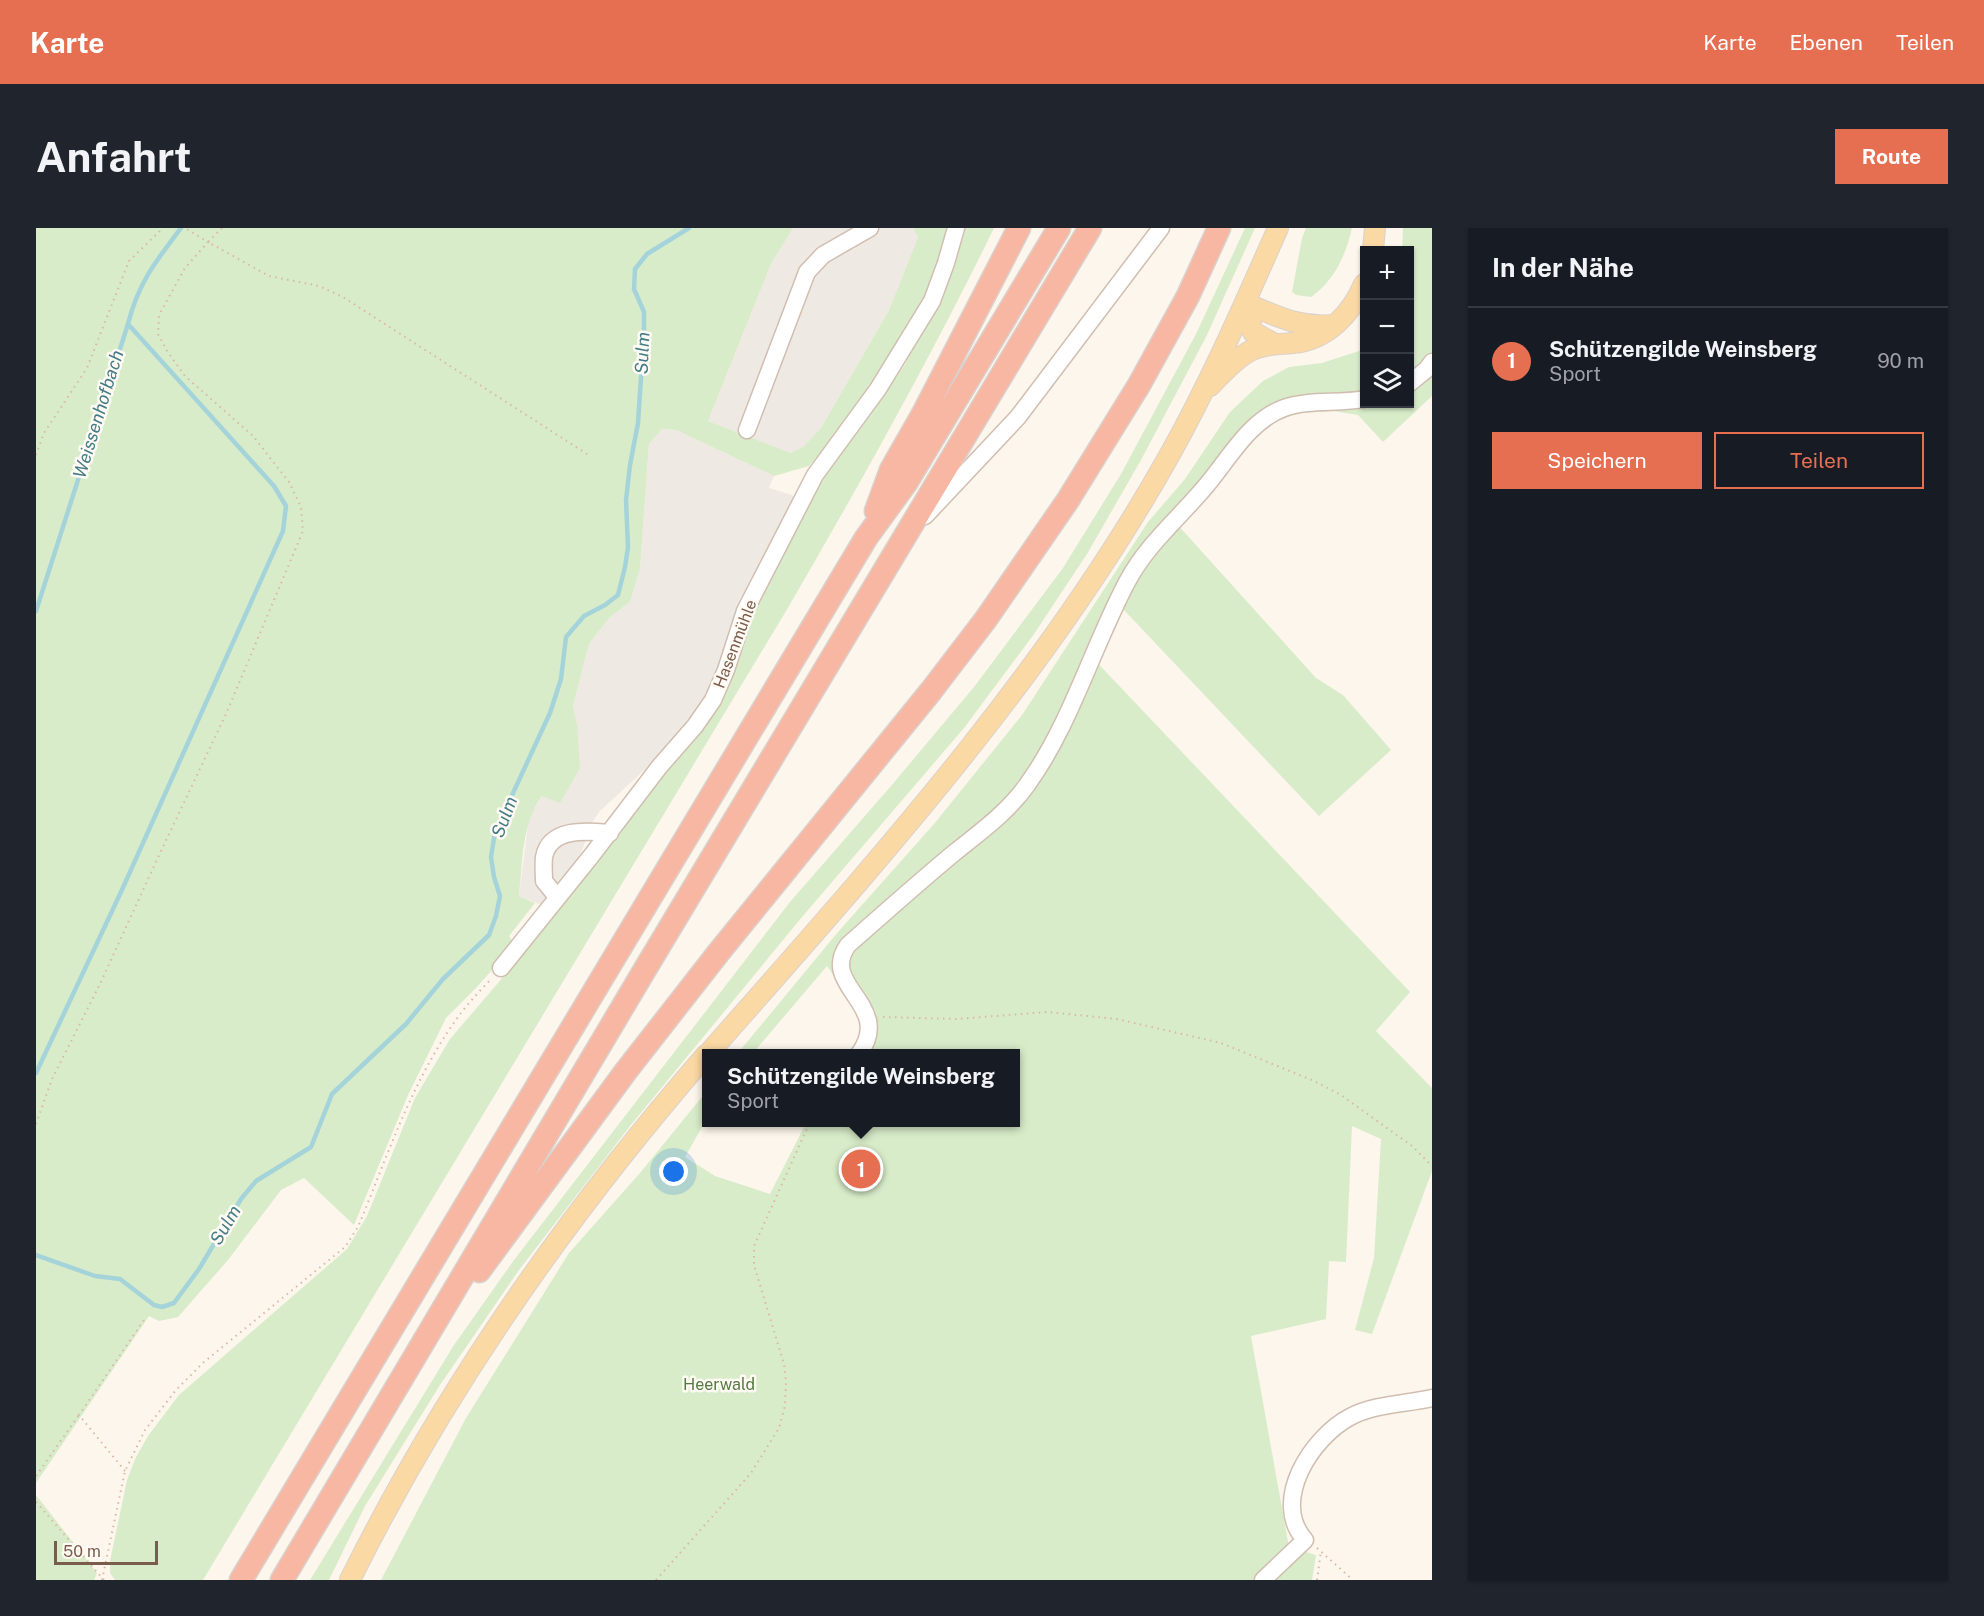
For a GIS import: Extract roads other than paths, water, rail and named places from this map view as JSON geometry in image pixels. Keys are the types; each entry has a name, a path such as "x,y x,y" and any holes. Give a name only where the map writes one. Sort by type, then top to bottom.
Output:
{"highway":[{"path":"866,538 891,470 923,414 1019,228"},
{"path":"241,1580 866,538 906,483 1059,228"},
{"path":"282,1580 1090,228"},
{"path":"426,1338 510,1231 547,1177 683,998 931,691 986,619 1068,500 1139,385 1188,296 1220,228"}],"main road":[{"path":"711,1049 901,832 970,749 1032,666 1169,456 1245,303 1278,228"},
{"path":"1373,246 1375,228"},
{"path":"1198,399 1238,359 1252,350 1273,343 1292,344 1313,340 1344,318 1360,294"},
{"path":"1245,303 1293,323 1314,327 1333,325"},
{"path":"1245,303 1253,332 1273,343"},
{"path":"350,1580 420,1449 505,1314 589,1198 702,1060"}],"street":[{"path":"747,430 807,272 823,255 870,228"},
{"name":"Hasenmühle","path":"501,968 660,766 695,726 713,700 726,670 745,611 815,475 878,389 932,301 956,228"},
{"path":"903,539 1018,417 1161,228"},
{"path":"1414,380 1432,362"},
{"path":"861,1049 866,1040 868,1017 840,969 842,953 848,945 921,881 997,819 1027,786 1056,736 1127,582 1153,542 1204,488 1251,430 1267,416 1300,404 1360,399"},
{"path":"558,897 544,881 544,856 551,843 563,835 583,831 609,833"},
{"path":"1263,1580 1305,1540 1298,1532 1292,1518 1293,1497 1300,1469 1313,1449 1350,1417 1371,1410 1432,1398"}],"waterway":[{"name":"Weissenhofbach","path":"36,611 132,309 156,262 181,228"},
{"name":"Sulm","path":"36,1255 95,1276 120,1279 154,1305 162,1307 174,1303 199,1269 241,1199 256,1181 311,1147 332,1094 406,1024 443,979 489,935 500,896 491,857 495,832 550,713 561,679 566,637 584,616 618,595 625,567 628,547 626,500 638,423 644,332 644,312 634,289 635,269 647,254 689,228"},
{"path":"36,1073 121,892 283,531 286,506 274,486 128,324"}],"place":[{"name":"Schützengilde Weinsberg","path":"861,1169"}],"park label":[{"name":"Heerwald","path":"719,1384"}]}
